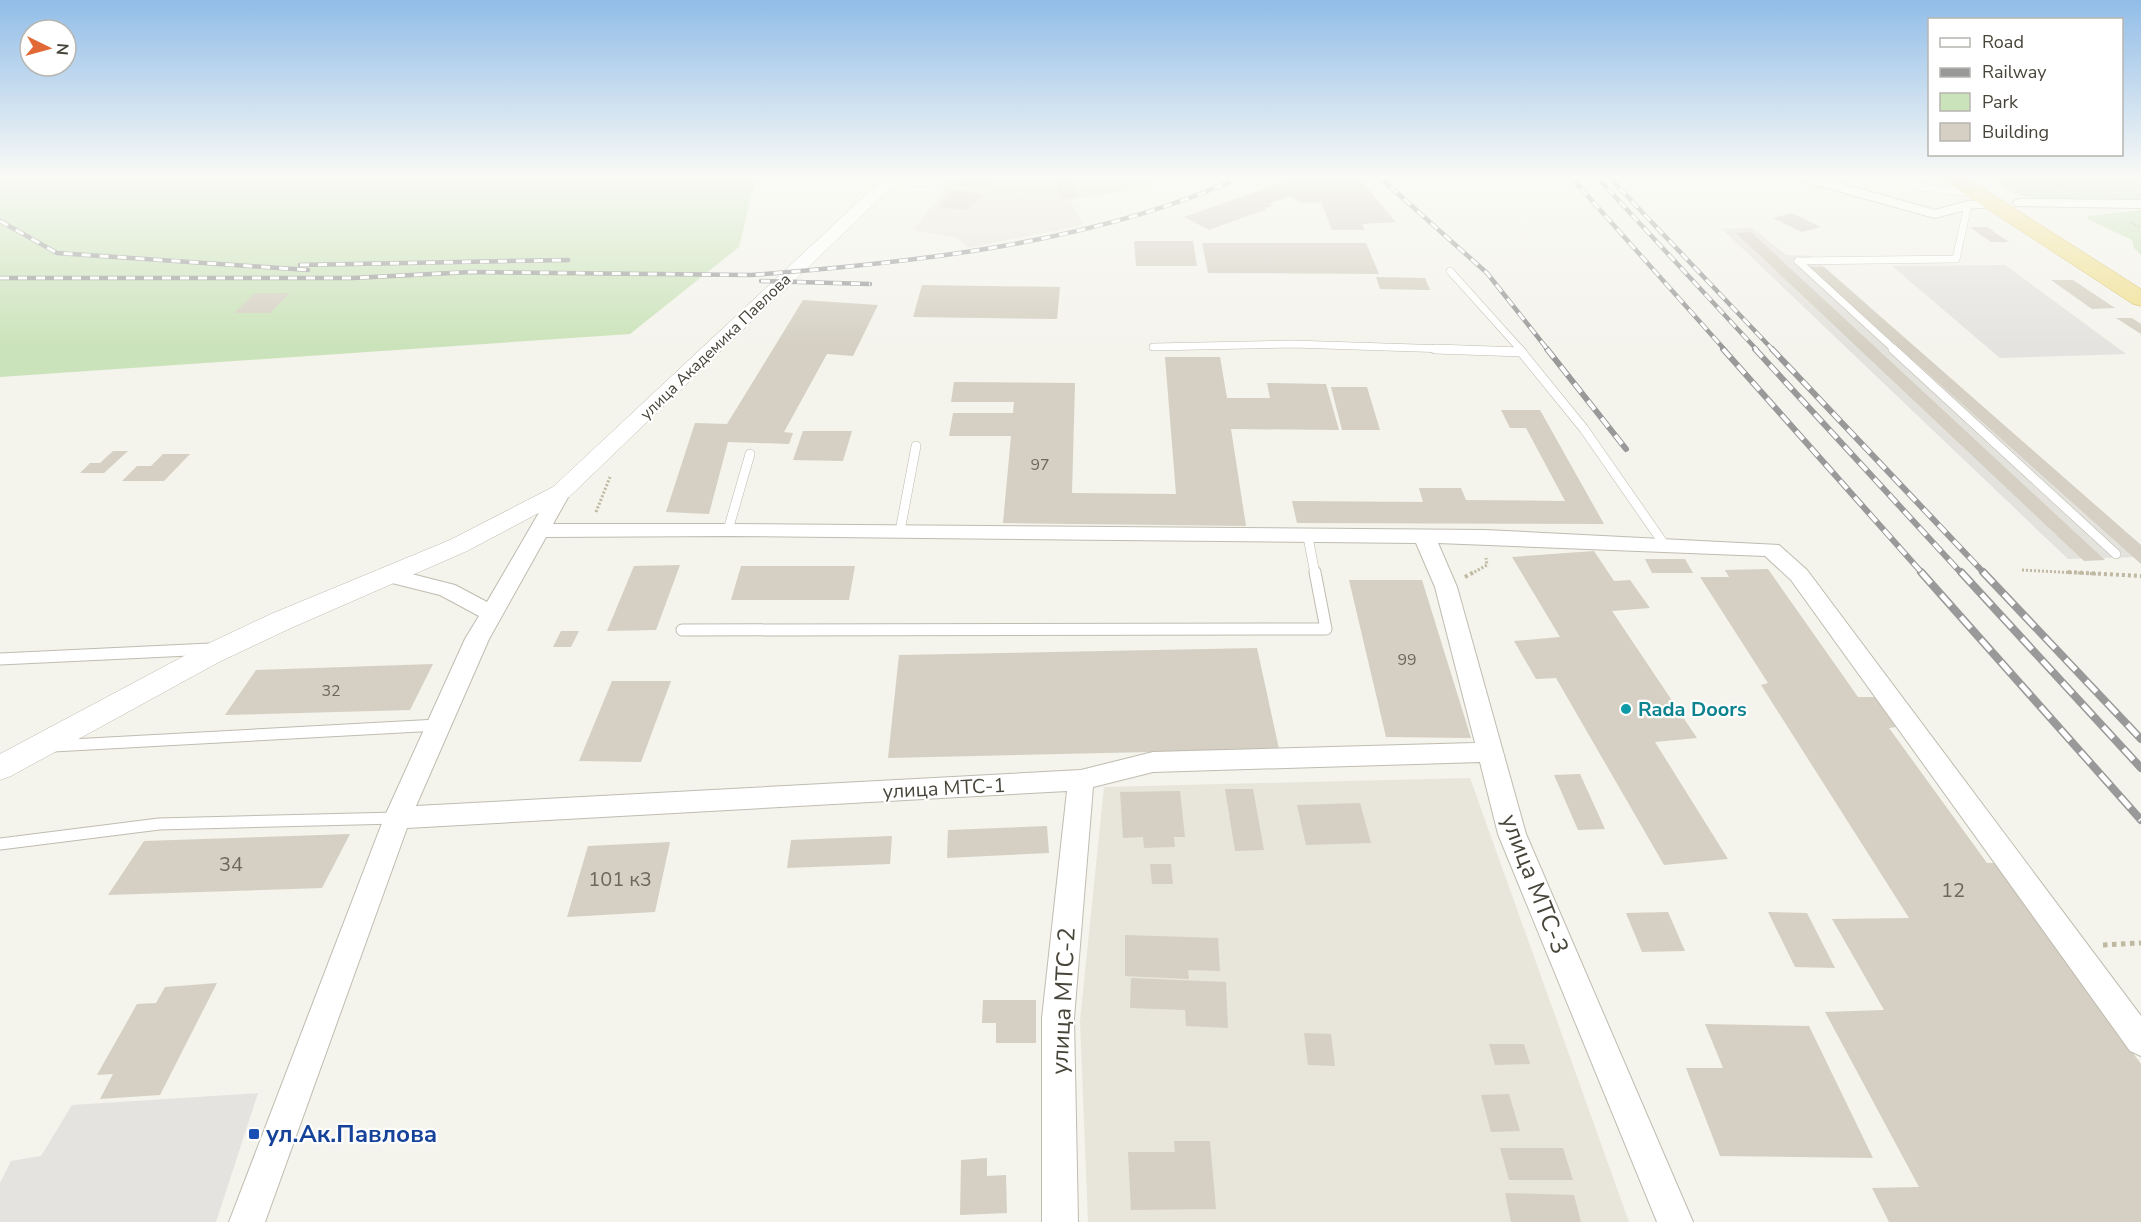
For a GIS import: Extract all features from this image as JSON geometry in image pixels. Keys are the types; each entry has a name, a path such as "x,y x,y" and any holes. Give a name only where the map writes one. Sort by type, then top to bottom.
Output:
{"highway":[{"path":"2036,232 2141,299"},
{"path":"2067,232 2141,278"}],"street":[{"name":"улица Академика Павлова","path":"0,768 125,697 223,648 502,526 561,492 835,232"},
{"path":"247,1222 397,818 477,639 561,492"},
{"path":"540,531 728,530 1308,537 1424,536 1771,550 1799,575 2141,1041"},
{"name":"улица МТС-3","path":"1424,536 1446,587 1512,834 1675,1222"},
{"path":"388,575 447,590 492,614"},
{"name":"улица МТС-1","path":"397,818 1081,780 1153,762 1490,752"},
{"name":"улица МТС-2","path":"1060,1222 1058,1018 1081,780"}],"lane":[{"path":"1965,232 1956,259 1798,261 2116,554"},
{"path":"1450,272 1521,352 1584,429 1664,544"},
{"path":"1153,347 1293,344 1521,352"},
{"path":"900,531 916,446"},
{"path":"728,530 750,454"},
{"path":"682,630 1326,629 1308,537"},
{"path":"0,659 223,648"},
{"path":"38,747 438,725"},
{"path":"0,844 159,824 397,818"}],"path":[{"path":"1446,587 1487,565 1485,537"},
{"path":"2022,570 2141,576"}],"shaded area":[{"path":"925,232 1048,232 968,248 958,238"},
{"path":"1725,232 1757,232 1786,255 1812,256 2141,547 2141,557 2068,559"},
{"path":"2005,265 2126,354 2000,358 1892,266"},
{"path":"1470,778 1629,1222 1088,1222 1080,1021 1104,787"},
{"path":"258,1093 216,1222 0,1222 0,1183 11,1161 41,1156 72,1105"}],"green space":[{"path":"0,232 743,232 739,247 630,334 0,377"},
{"path":"2115,232 2141,232 2141,255 2134,248 2132,240"}],"building":[{"path":"1751,232 2105,560 2084,561 1736,233"},
{"path":"1977,232 1994,232 2009,242 1991,242"},
{"path":"1134,241 1193,241 1197,266 1136,266"},
{"path":"1202,243 1366,243 1379,274 1208,273"},
{"path":"1809,267 1824,267 2141,545 2141,564"},
{"path":"1376,277 1425,278 1430,290 1380,289"},
{"path":"2051,280 2073,280 2115,308 2092,309"},
{"path":"922,285 1060,287 1057,319 913,317"},
{"path":"255,293 290,293 270,313 234,313"},
{"path":"803,300 878,305 853,356 827,354 784,432 793,433 789,444 728,442 709,514 666,512 695,423 727,424"},
{"path":"2116,318 2132,318 2141,324 2141,334"},
{"path":"1165,357 1220,357 1227,398 1270,398 1267,383 1326,384 1339,430 1231,429 1246,526 1003,523 1011,436 949,436 953,413 1013,413 1014,402 951,402 954,382 1075,383 1072,493 1176,494"},
{"path":"1331,387 1367,387 1380,430 1342,430"},
{"path":"1501,410 1540,410 1604,524 1297,523 1292,501 1423,502 1419,488 1461,488 1466,500 1565,501 1526,428 1510,428"},
{"path":"803,431 852,431 843,461 793,460"},
{"path":"113,451 128,451 104,473 80,473 90,463 100,463"},
{"path":"163,454 190,454 164,481 122,481 137,466 151,466"},
{"name":"Rada Doors","path":"1594,551 1614,581 1630,580 1650,608 1612,611 1697,738 1655,742 1728,859 1664,865 1556,678 1536,679 1514,641 1560,637 1512,557"},
{"path":"1645,559 1685,559 1693,573 1652,573"},
{"path":"680,565 656,630 607,631 634,566"},
{"path":"741,566 855,566 849,600 731,600"},
{"path":"1768,569 1858,697 1875,697 1897,727 1889,728 1987,863 1995,863 2141,1064 2141,1222 1889,1222 1872,1188 1919,1187 1825,1012 1884,1010 1832,919 1909,918 1761,685 1768,683 1700,577 1729,577 1725,570"},
{"path":"1349,580 1422,580 1471,738 1386,737"},
{"path":"561,631 579,631 571,647 553,647"},
{"path":"1257,648 1279,749 888,758 899,655"},
{"path":"433,664 410,710 225,715 256,670"},
{"path":"612,681 671,681 641,762 579,761"},
{"path":"1580,774 1605,829 1578,830 1554,775"},
{"path":"1225,789 1253,789 1264,850 1235,851"},
{"path":"1180,791 1185,837 1174,837 1175,847 1144,848 1143,837 1123,838 1120,792"},
{"path":"1360,803 1371,843 1306,845 1297,805"},
{"path":"1047,826 1049,853 947,858 948,830"},
{"path":"350,834 322,888 108,895 144,841"},
{"path":"892,836 890,864 787,868 791,840"},
{"path":"670,842 655,912 567,917 588,846"},
{"path":"1150,864 1171,864 1173,884 1152,884"},
{"path":"1668,912 1685,951 1642,952 1626,913"},
{"path":"1768,912 1807,913 1835,968 1795,967"},
{"path":"1125,935 1218,938 1220,971 1188,970 1189,979 1125,976"},
{"path":"1131,978 1226,982 1228,1028 1186,1026 1185,1010 1130,1008"},
{"path":"217,983 160,1095 100,1099 113,1074 97,1075 137,1004 156,1003 165,987"},
{"path":"983,1000 1036,1000 1036,1043 996,1043 996,1023 982,1023"},
{"path":"1705,1024 1809,1026 1873,1158 1720,1156 1686,1068 1723,1068"},
{"path":"1304,1033 1331,1034 1335,1066 1308,1065"},
{"path":"1489,1044 1524,1044 1530,1064 1495,1065"},
{"path":"1509,1094 1520,1131 1491,1132 1481,1095"},
{"path":"1174,1141 1210,1141 1216,1209 1131,1210 1128,1152 1175,1152"},
{"path":"1500,1148 1563,1148 1573,1180 1509,1180"},
{"path":"987,1158 987,1176 1006,1175 1007,1213 960,1215 961,1160"},
{"path":"1505,1193 1574,1195 1581,1222 1511,1222"}],"railway":[{"path":"20,232 57,253 308,270"},
{"path":"0,278 353,278 471,272 751,275 939,256 1070,232"},
{"path":"1441,232 1487,273 1548,350"},
{"path":"1620,232 1725,350"},
{"path":"1648,232 1757,350"},
{"path":"1661,232 1773,350"},
{"path":"300,265 568,260"},
{"path":"761,281 870,284"},
{"path":"1547,349 1626,449"},
{"path":"1723,349 1923,574"},
{"path":"1755,349 1962,574"},
{"path":"1772,349 1985,574"},
{"path":"1921,572 2141,820"},
{"path":"1961,572 2141,768"},
{"path":"1983,572 2141,739"}],"place":[{"name":"Rada Doors","path":"1626,709"},
{"name":"ул.Ак.Павлова","path":"254,1134"}]}
